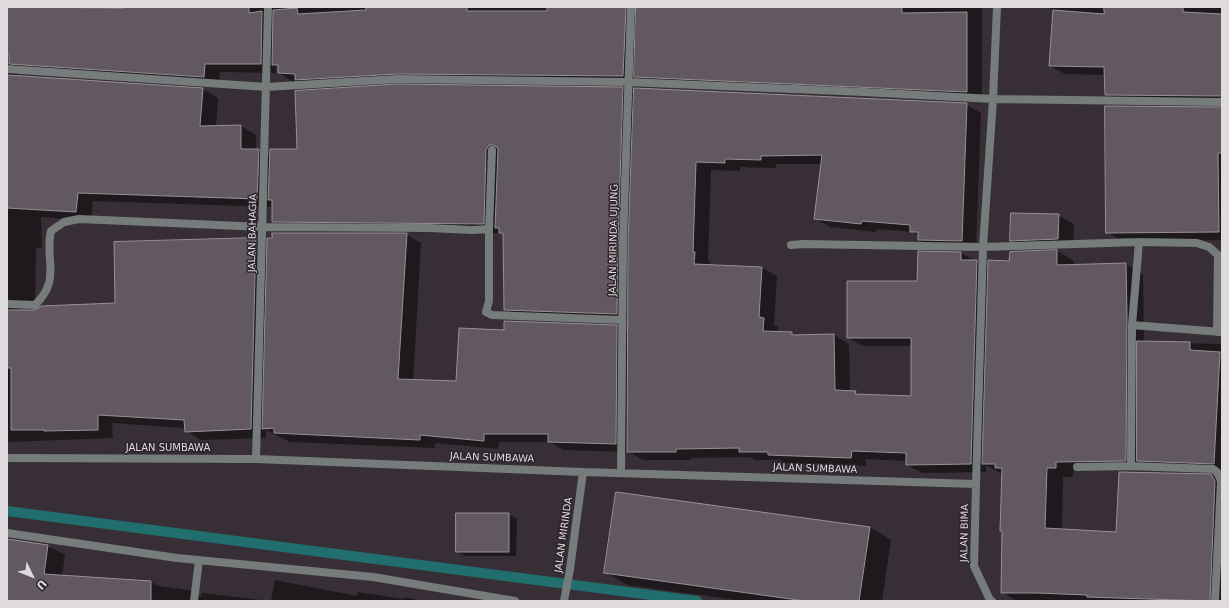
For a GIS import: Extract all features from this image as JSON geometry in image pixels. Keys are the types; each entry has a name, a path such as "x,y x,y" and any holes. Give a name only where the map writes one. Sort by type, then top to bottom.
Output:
{"street":[{"name":"JALAN BAHAGIA","path":"256,459 268,7"},
{"name":"JALAN MIRINDA UJUNG","path":"621,473 623,243 631,7"},
{"name":"JALAN BIMA","path":"991,601 974,566 983,247 993,99 997,7"},
{"path":"7,69 266,87 397,79 628,82 993,99 1222,102"},
{"path":"492,150 489,229 489,301 486,312 492,315 622,320"},
{"path":"7,304 35,305 42,298 48,285 51,272 49,239 51,231 64,222 79,220 263,227 489,229"},
{"path":"1131,466 1132,325 1138,242"},
{"path":"791,245 983,247 1138,242 1197,243 1209,248 1218,255 1220,332 1132,325"},
{"name":"JALAN SUMBAWA","path":"7,458 256,459 583,472 976,484"},
{"path":"1077,467 1131,466 1213,469 1217,472 1221,481 1215,601"},
{"name":"JALAN MIRINDA","path":"564,600 570,569 583,472"},
{"path":"7,533 177,558 373,577 515,601"},
{"path":"194,601 199,560"}],"building":[{"path":"7,7 249,7 249,13 262,11 261,64 205,64 204,77 9,64 9,54 7,54"},
{"path":"366,7 467,7 467,11 547,11 547,7 626,7 623,76 397,74 295,80 295,74 278,73 278,65 272,65 273,10 297,8 298,14 366,10"},
{"path":"636,7 902,7 902,13 967,12 967,92 634,77"},
{"path":"1104,7 1183,7 1183,12 1222,14 1222,96 1105,95 1104,67 1049,66 1053,10 1104,14"},
{"path":"8,75 203,88 200,126 241,125 241,149 259,149 257,199 78,193 76,212 7,208"},
{"path":"397,84 623,87 617,314 504,310 503,233 499,233 499,228 495,228 498,150 497,147 493,145 489,145 486,150 484,224 272,222 272,200 268,200 270,149 297,149 295,91"},
{"path":"634,88 967,103 962,241 918,240 918,232 910,232 910,225 862,221 861,224 814,219 822,155 761,156 761,160 725,159 725,163 696,162 693,252 695,252 694,264 762,267 759,317 764,318 763,331 792,332 792,335 834,334 835,390 856,391 855,394 911,396 911,338 847,338 847,281 917,281 918,251 961,252 961,260 977,260 971,464 906,465 906,453 852,451 851,458 768,455 768,452 739,452 739,448 676,449 676,452 627,452 628,243"},
{"path":"1105,106 1222,107 1222,153 1218,153 1219,232 1106,233"},
{"path":"1011,213 1059,214 1058,239 1010,241"},
{"path":"272,233 407,233 398,379 456,381 459,328 504,330 504,321 617,325 616,444 548,442 548,434 484,434 484,441 420,435 420,440 274,433 274,428 262,429 267,238 272,238"},
{"path":"256,238 251,429 185,432 184,420 98,415 98,430 11,430 11,368 7,368 7,310 35,310 41,306 115,303 114,242"},
{"path":"1057,250 1057,265 1126,263 1126,461 1056,462 1056,468 1047,468 1045,528 1116,532 1119,472 1211,474 1215,481 1210,601 1087,597 1087,595 1037,593 1001,593 1002,531 1000,531 1002,468 995,468 995,464 982,464 988,260 1009,261 1010,252"},
{"path":"1137,341 1190,342 1190,350 1220,352 1214,464 1137,461"},
{"path":"616,492 870,527 859,601 805,601 604,573"},
{"path":"456,513 509,513 509,552 456,552"},
{"path":"7,539 48,545 44,574 151,581 151,601 7,601"}],"waterway":[{"path":"7,511 697,601"}]}
